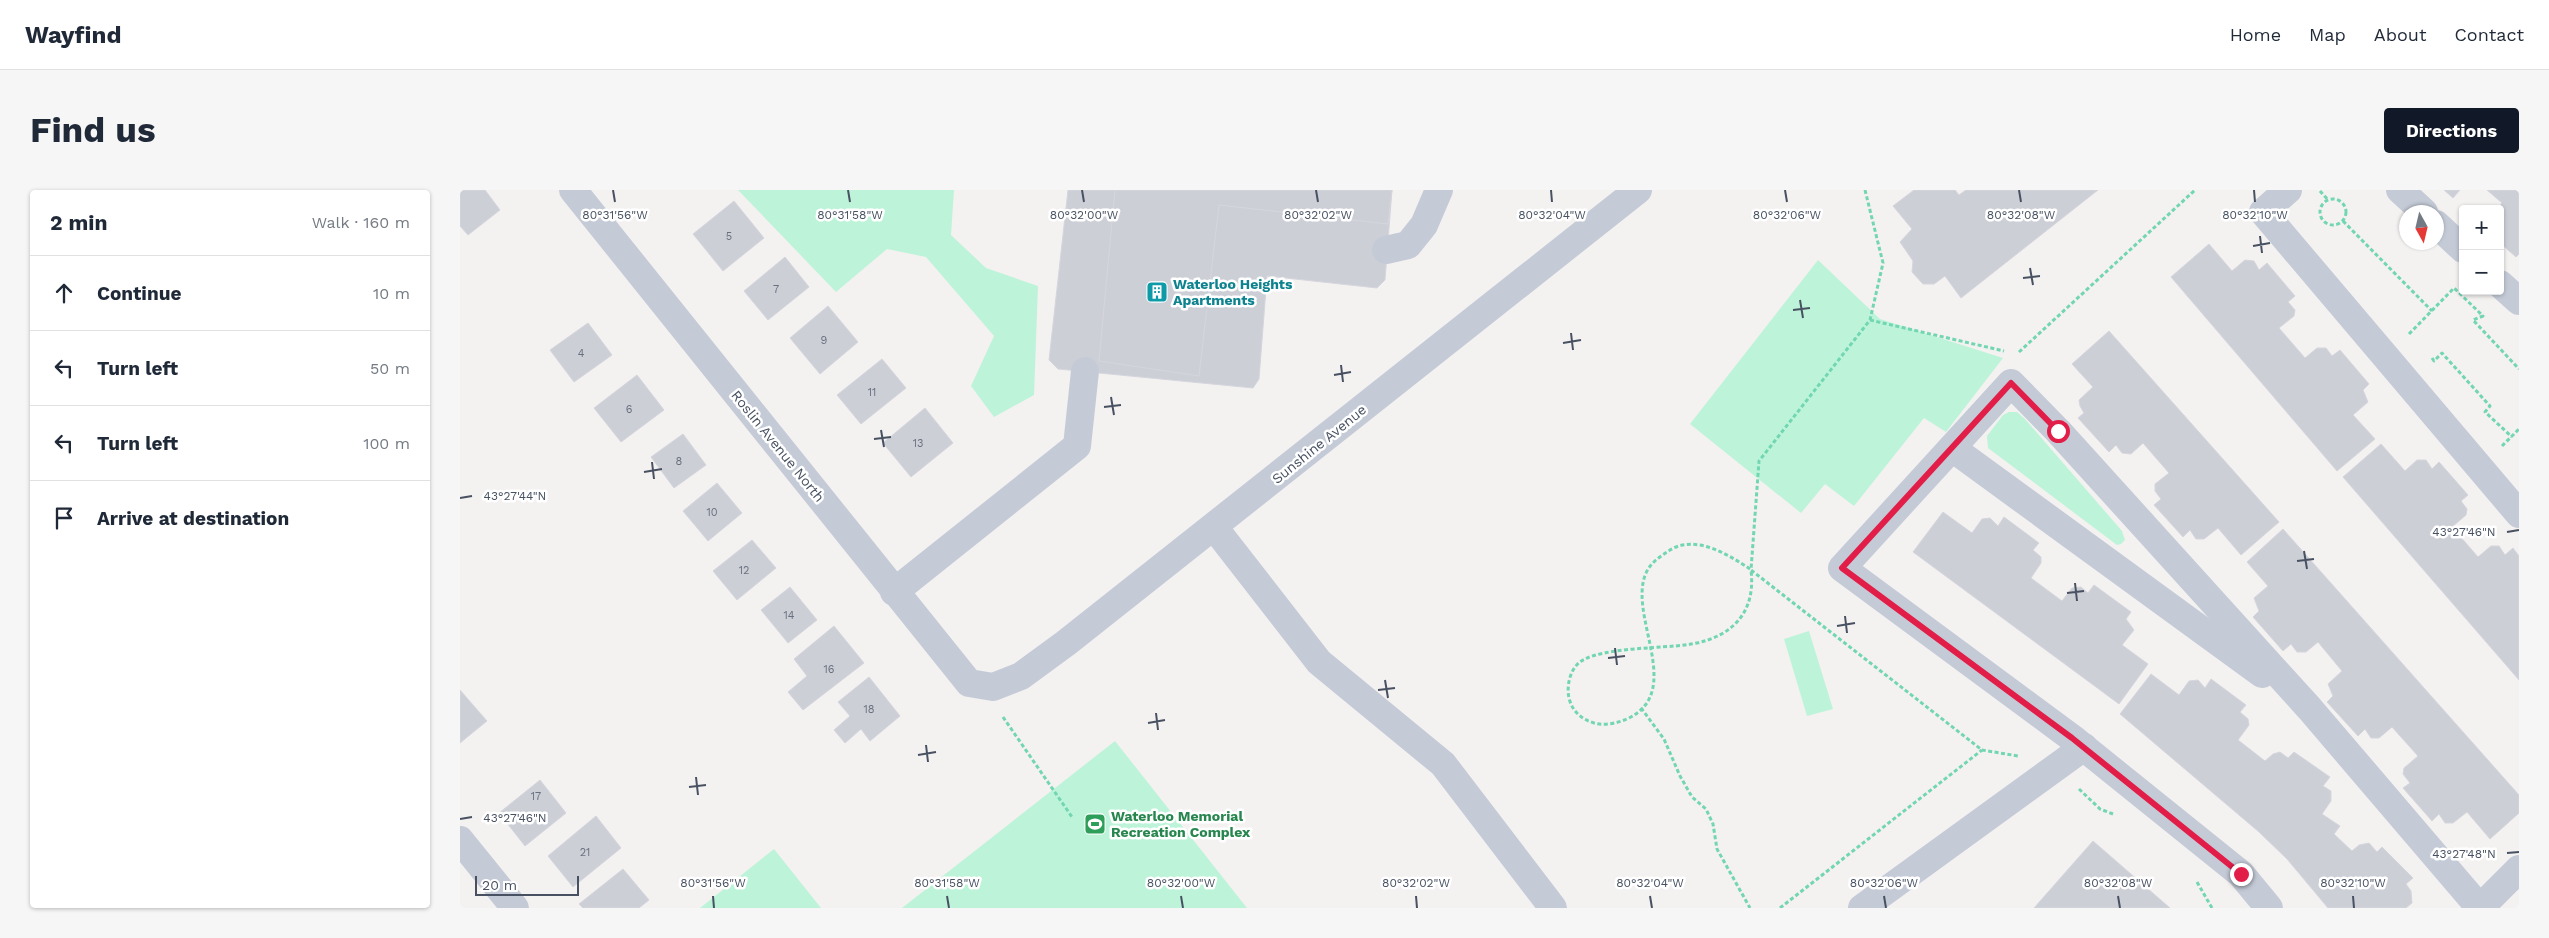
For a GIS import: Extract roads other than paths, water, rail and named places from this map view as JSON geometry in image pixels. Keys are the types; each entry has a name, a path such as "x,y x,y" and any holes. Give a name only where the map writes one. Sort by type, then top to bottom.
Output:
{"street":[{"name":"Roslin Avenue North","path":"573,190 969,683 993,687"},
{"path":"1386,250 1408,245 1424,225 1439,190"},
{"name":"Sunshine Avenue","path":"993,687 1021,676 1214,527 1638,190"},
{"path":"2288,190 2263,212 2519,514"},
{"path":"2400,190 2416,205"},
{"path":"2444,231 2459,245"},
{"path":"2504,288 2519,301"},
{"path":"894,592 1077,446 1085,372"},
{"path":"2269,908 2260,894 2241,874 2084,748 1842,568 2011,383 2058,431 2310,709 2480,908 2519,869"},
{"path":"1952,448 2310,709"},
{"path":"1214,527 1319,662 1443,764 1553,908"},
{"path":"1862,908 2084,748"},
{"path":"460,840 514,908"}],"place":[{"name":"Waterloo Heights Apartments","path":"1157,292"},
{"name":"Waterloo Memorial Recreation Complex","path":"1095,824"}]}
